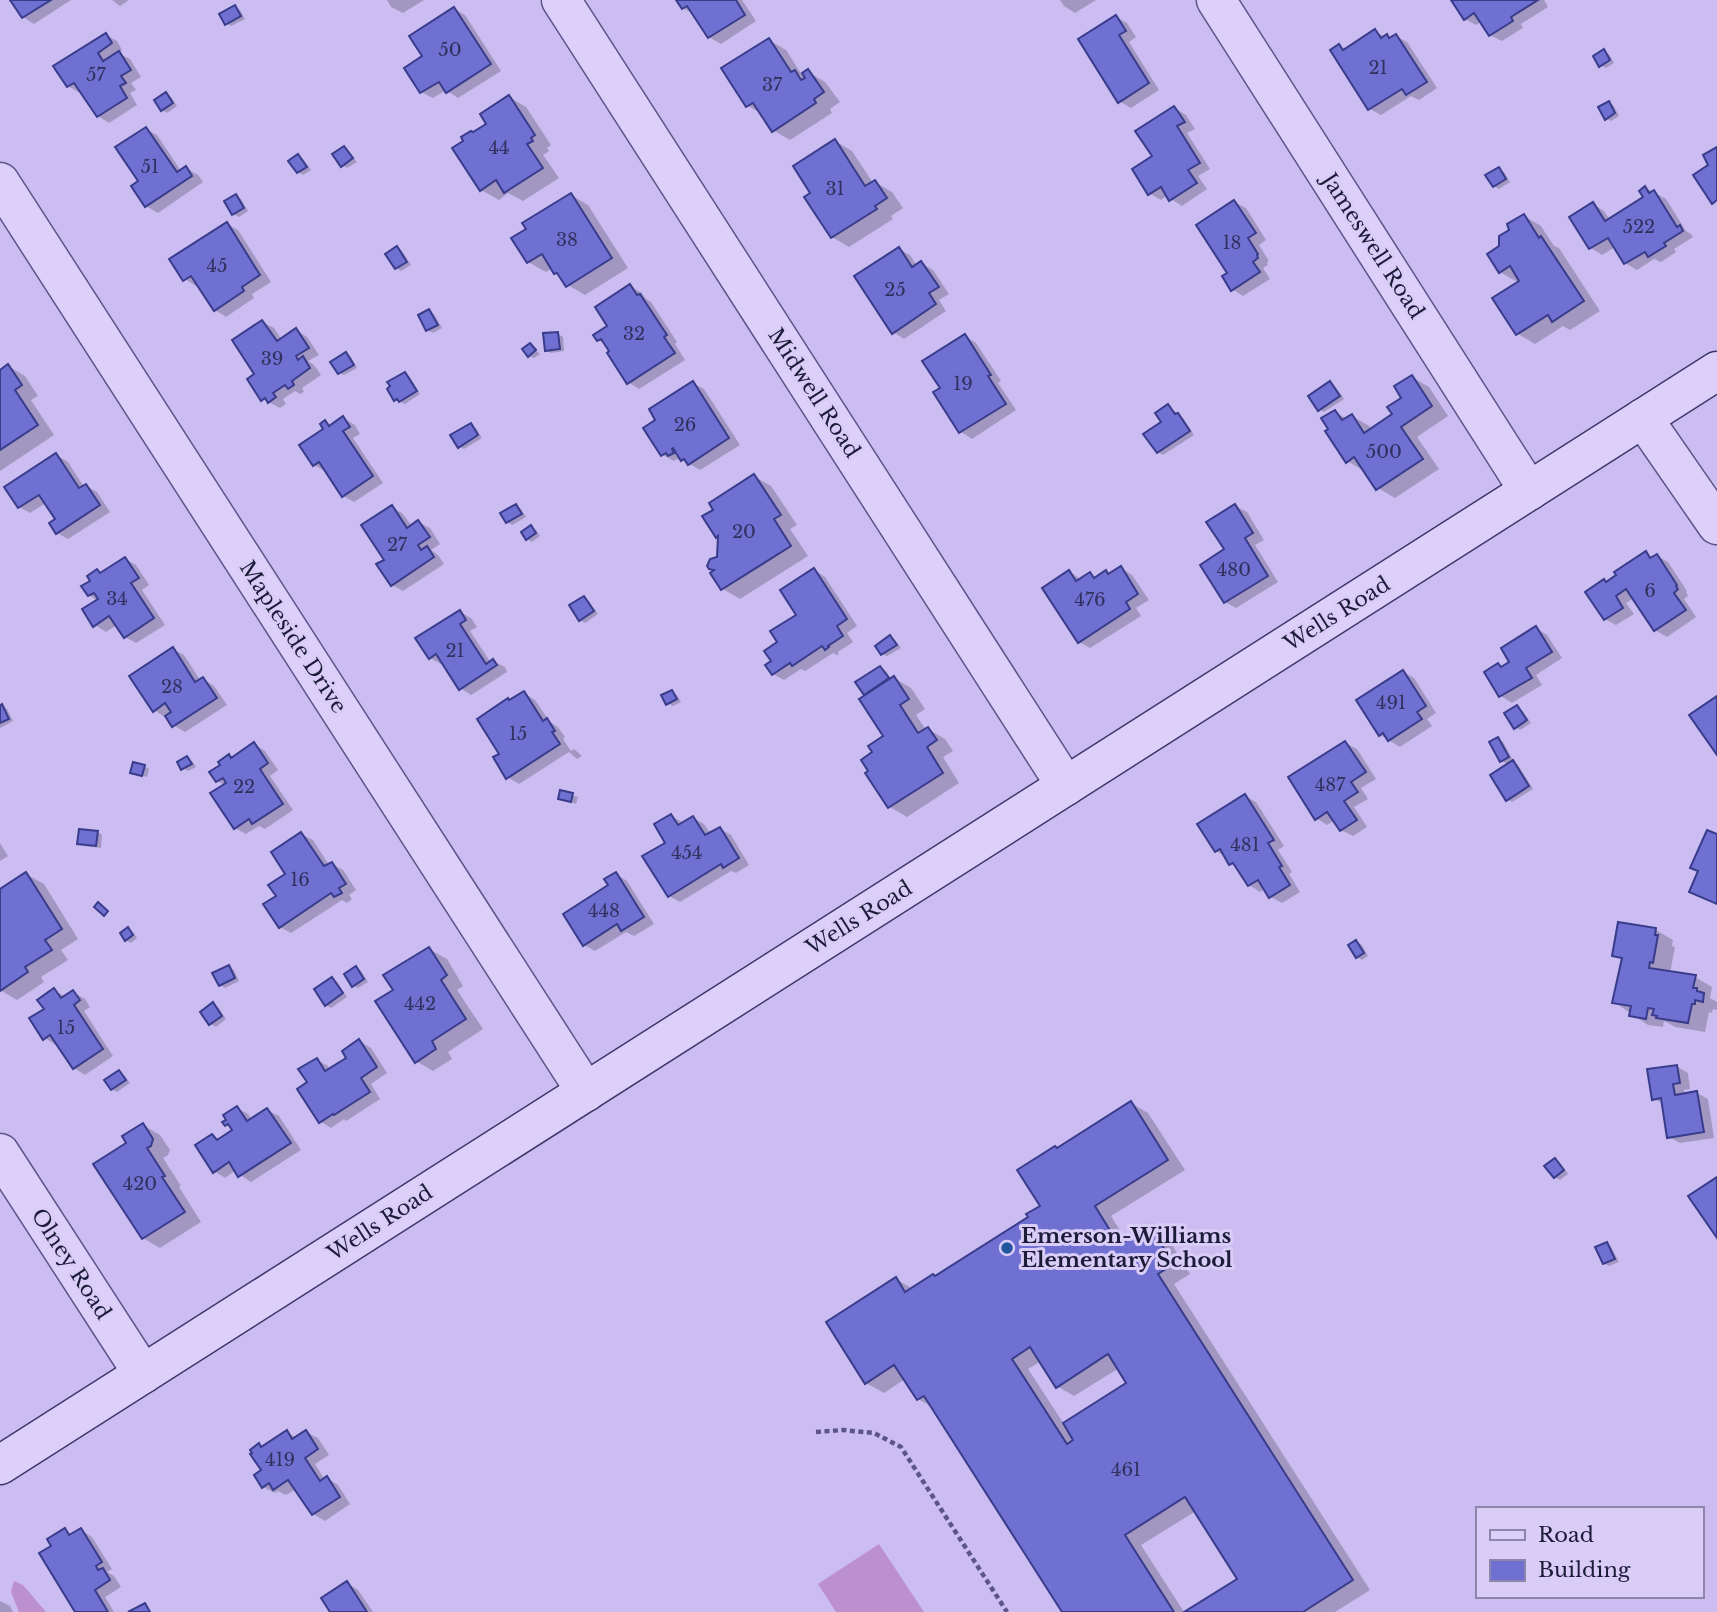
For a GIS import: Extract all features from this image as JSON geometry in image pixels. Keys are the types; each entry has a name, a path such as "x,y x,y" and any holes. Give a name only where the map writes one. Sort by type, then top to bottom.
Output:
{"street":[{"name":"Midwell Road","path":"561,0 1066,786"},
{"name":"Jameswell Road","path":"1221,2 1529,491"},
{"name":"Mapleside Drive","path":"0,182 586,1092"},
{"name":"Wells Road","path":"0,1465 1717,371"},
{"path":"1643,418 1717,525"},
{"name":"Olney Road","path":"0,1153 143,1374"}],"path":[{"path":"816,1432 843,1430 874,1433 901,1447 1007,1612"}],"shaded area":[{"path":"879,1544 924,1612 836,1612 818,1584"},
{"path":"14,1581 23,1585 46,1612 19,1612 11,1592"}],"building":[{"path":"10,0 51,0 22,18"},
{"path":"676,0 736,0 745,15 708,38 687,6 682,9"},
{"path":"1451,0 1538,0 1511,17 1513,21 1489,36 1474,13 1464,20"},
{"path":"235,5 241,16 225,25 219,14"},
{"path":"454,7 491,64 446,93 439,82 420,93 404,68 422,56 409,36"},
{"path":"1116,15 1126,31 1119,35 1149,83 1118,103 1078,39"},
{"path":"1375,29 1381,38 1387,34 1389,38 1396,34 1427,82 1406,95 1402,89 1368,110 1330,50 1339,44 1343,50"},
{"path":"106,33 112,43 98,53 103,61 119,51 131,70 121,76 126,83 120,86 127,98 97,117 74,83 67,87 53,66"},
{"path":"769,38 791,72 795,70 801,80 805,78 802,73 808,69 824,92 814,99 816,103 772,132 753,103 746,107 721,68"},
{"path":"1604,49 1610,60 1599,67 1593,56"},
{"path":"166,92 173,103 161,111 154,100"},
{"path":"509,95 535,135 531,138 533,141 527,144 543,168 504,193 496,180 480,191 452,148 463,141 461,137 486,124 480,114"},
{"path":"1609,101 1615,113 1605,120 1598,107"},
{"path":"1174,106 1185,122 1177,126 1200,163 1188,170 1197,183 1169,201 1161,187 1148,195 1132,169 1152,156 1135,131"},
{"path":"146,127 177,172 186,166 192,176 145,207 131,186 138,181 115,147"},
{"path":"835,139 865,186 875,180 887,198 875,206 877,209 831,238 804,197 810,193 793,166"},
{"path":"344,146 353,158 341,167 332,154"},
{"path":"1717,147 1717,200 1712,204 1693,175 1708,165 1703,155"},
{"path":"298,154 307,167 297,173 288,161"},
{"path":"1499,167 1506,179 1493,187 1485,175"},
{"path":"1645,186 1649,193 1654,190 1677,227 1680,225 1683,231 1648,257 1645,252 1624,264 1608,238 1589,249 1569,217 1593,202 1605,221 1643,197 1639,191"},
{"path":"571,193 612,258 566,287 542,254 527,263 511,238 526,229 522,223"},
{"path":"236,194 244,208 232,215 224,201"},
{"path":"1234,200 1256,233 1248,238 1258,254 1258,258 1253,262 1260,272 1231,291 1222,276 1227,273 1196,225"},
{"path":"1524,214 1584,301 1552,322 1548,315 1516,335 1492,298 1519,281 1510,266 1499,273 1487,254 1499,246 1499,236 1509,230 1507,224"},
{"path":"227,222 260,275 242,287 244,291 214,311 191,276 183,281 169,259"},
{"path":"397,246 407,262 395,269 385,254"},
{"path":"899,247 912,267 921,261 939,287 929,293 936,304 892,334 854,276"},
{"path":"630,284 637,295 640,294 667,335 664,337 675,353 627,384 601,339 597,341 593,335 607,326 595,307"},
{"path":"429,309 438,325 426,331 418,315"},
{"path":"262,320 277,341 296,328 309,348 296,356 298,360 303,356 310,368 292,381 294,385 288,389 285,385 273,393 276,397 268,403 265,398 261,401 247,379 254,374 232,340"},
{"path":"558,332 560,349 545,351 543,333"},
{"path":"965,334 1006,404 959,433 933,392 940,388 922,361"},
{"path":"530,343 536,350 528,357 522,349"},
{"path":"346,352 354,365 338,374 330,362"},
{"path":"8,364 22,385 15,390 38,425 0,450 0,370"},
{"path":"405,372 417,391 399,402 397,399 394,401 387,389 390,386 387,382"},
{"path":"1412,375 1432,406 1401,427 1423,459 1376,490 1354,457 1346,463 1325,431 1328,429 1321,418 1335,410 1342,420 1352,414 1364,433 1392,414 1387,407 1401,398 1394,386"},
{"path":"693,381 729,438 688,465 684,459 681,461 673,448 674,453 661,456 643,428 655,420 649,409"},
{"path":"1330,381 1340,396 1318,411 1308,396"},
{"path":"1168,404 1190,431 1157,453 1143,434 1161,422 1155,413"},
{"path":"343,416 350,427 343,431 373,476 342,497 319,462 313,466 299,445 323,429 320,424 325,420 329,426"},
{"path":"471,423 478,435 458,448 450,435"},
{"path":"56,453 79,488 86,484 100,505 56,534 49,523 55,519 39,495 18,508 4,487"},
{"path":"754,474 781,515 774,519 791,546 721,590 710,573 714,570 707,566 710,559 717,557 718,536 716,538 702,516 713,510 709,503"},
{"path":"516,504 522,514 506,523 500,513"},
{"path":"1235,504 1253,533 1245,538 1268,576 1224,603 1200,565 1224,549 1206,522"},
{"path":"392,505 407,528 418,520 430,537 418,545 421,550 427,546 434,557 391,586 376,564 384,560 361,525"},
{"path":"531,525 536,533 526,540 521,532"},
{"path":"1646,551 1650,558 1657,554 1677,585 1678,589 1674,593 1686,610 1654,631 1626,589 1616,596 1623,608 1604,620 1585,592 1604,579 1606,582 1616,575 1614,572"},
{"path":"125,557 139,578 131,583 154,618 124,638 109,616 93,627 82,609 98,599 94,593 88,596 81,586 90,581 87,576 97,569 100,573"},
{"path":"1121,566 1138,594 1126,602 1130,609 1078,643 1042,588 1069,570 1076,581 1090,572 1094,578 1106,570 1108,574"},
{"path":"814,568 847,619 837,626 843,636 825,650 822,646 792,666 790,663 772,675 765,665 771,661 764,651 777,642 770,631 796,615 780,590"},
{"path":"584,596 594,611 579,621 569,605"},
{"path":"460,610 466,620 460,624 486,664 493,659 497,665 459,690 436,654 429,659 415,638"},
{"path":"1536,626 1552,652 1526,668 1532,678 1499,697 1484,672 1498,663 1501,667 1509,662 1501,648"},
{"path":"890,635 897,645 881,655 875,646"},
{"path":"173,647 195,682 203,677 217,698 172,727 165,716 171,712 165,703 153,712 129,676"},
{"path":"880,666 889,678 864,695 855,682"},
{"path":"1403,670 1426,706 1417,712 1422,719 1388,741 1383,733 1379,736 1356,700"},
{"path":"894,676 909,699 900,705 918,733 928,727 937,740 927,747 943,773 888,808 865,773 868,771 861,760 872,752 868,746 883,736 859,699"},
{"path":"672,690 677,699 666,705 661,695"},
{"path":"524,691 543,721 547,718 560,744 506,779 493,757 499,754 477,719 508,698 509,700"},
{"path":"1717,696 1717,755 1689,715"},
{"path":"2,704 9,719 0,723 0,706"},
{"path":"1517,705 1527,720 1514,729 1504,713"},
{"path":"1498,737 1509,757 1500,762 1489,742"},
{"path":"1345,741 1366,772 1351,782 1358,792 1344,801 1357,820 1340,831 1327,812 1315,820 1288,777"},
{"path":"254,742 268,763 260,769 283,804 252,824 249,819 234,829 210,793 226,783 223,778 216,782 209,772 220,765 218,762 229,754 231,758"},
{"path":"187,756 192,764 181,770 177,762"},
{"path":"1513,760 1529,786 1506,801 1490,775"},
{"path":"133,762 145,765 142,776 130,773"},
{"path":"560,790 573,793 571,802 558,799"},
{"path":"1245,794 1274,840 1268,843 1290,885 1269,898 1258,880 1248,886 1233,863 1229,865 1220,849 1215,852 1197,824"},
{"path":"671,814 678,825 693,816 705,835 720,827 739,858 723,868 721,864 668,897 642,856 665,843 654,824"},
{"path":"79,829 98,831 96,846 77,844"},
{"path":"1707,830 1717,834 1717,904 1689,892 1698,871 1690,868"},
{"path":"301,832 324,866 332,862 346,884 339,888 342,893 334,897 331,893 279,928 263,904 276,896 268,885 285,874 271,852"},
{"path":"26,872 62,929 45,940 52,950 25,967 28,972 0,991 0,889"},
{"path":"616,872 644,917 621,931 617,924 583,946 563,914 608,885 604,879"},
{"path":"98,902 108,911 104,916 94,907"},
{"path":"1618,922 1656,928 1655,935 1658,935 1653,963 1650,962 1649,968 1696,975 1693,988 1704,993 1703,1002 1695,1000 1695,1004 1692,1004 1688,1023 1656,1018 1657,1016 1652,1015 1654,1009 1648,1008 1646,1019 1629,1016 1631,1006 1612,1003 1622,958 1612,956"},
{"path":"128,927 133,935 125,941 120,933"},
{"path":"1356,940 1364,953 1356,958 1348,945"},
{"path":"429,947 447,975 441,980 466,1019 432,1041 436,1049 415,1063 375,1001 393,990 383,975"},
{"path":"229,965 235,978 219,986 212,973"},
{"path":"356,966 364,979 352,987 344,974"},
{"path":"332,977 343,993 325,1006 314,989"},
{"path":"54,988 61,998 73,990 80,1000 74,1005 103,1049 73,1069 50,1035 43,1040 29,1018 44,1009 37,1000"},
{"path":"213,1002 222,1016 209,1025 200,1012"},
{"path":"359,1039 377,1067 361,1078 370,1092 319,1123 297,1089 307,1082 298,1069 317,1058 325,1071 346,1058 342,1051"},
{"path":"1677,1065 1680,1083 1673,1084 1675,1095 1697,1091 1704,1132 1667,1138 1661,1098 1652,1100 1647,1069"},
{"path":"119,1070 126,1080 111,1090 104,1080"},
{"path":"1131,1101 1168,1160 1095,1206 1119,1245 1149,1225 1174,1264 1158,1274 1353,1580 1303,1612 1184,1612 1237,1579 1185,1497 1125,1535 1174,1612 1062,1612 924,1396 917,1400 894,1365 865,1384 826,1322 896,1277 905,1292 1028,1217 1026,1214 1040,1206 1017,1170 1055,1146 1057,1148","holes":["1030,1347 1056,1388 1108,1354 1126,1383 1063,1423 1073,1440 1067,1444 1012,1359"]},
{"path":"237,1106 247,1121 267,1108 291,1143 238,1177 229,1162 213,1173 195,1145 212,1134 217,1140 232,1130 228,1124 225,1126 222,1122 226,1120 223,1115"},
{"path":"143,1123 153,1139 151,1146 147,1148 185,1212 142,1239 93,1164 126,1143 122,1136"},
{"path":"1555,1158 1564,1170 1554,1178 1544,1166"},
{"path":"1717,1177 1717,1238 1688,1196"},
{"path":"1607,1242 1615,1259 1603,1264 1595,1247"},
{"path":"287,1430 292,1439 306,1430 318,1449 305,1458 320,1481 327,1476 340,1497 312,1515 288,1480 273,1490 269,1483 262,1488 254,1475 261,1470 250,1450 259,1443 261,1447"},
{"path":"65,1528 69,1535 81,1528 102,1562 96,1566 98,1570 103,1568 110,1580 95,1590 108,1612 75,1612 39,1553 51,1546 47,1539"},
{"path":"347,1581 367,1612 330,1612 321,1598"},
{"path":"145,1603 150,1612 128,1612"}],"place":[{"name":"Emerson-Williams Elementary School","path":"1007,1248"}]}
